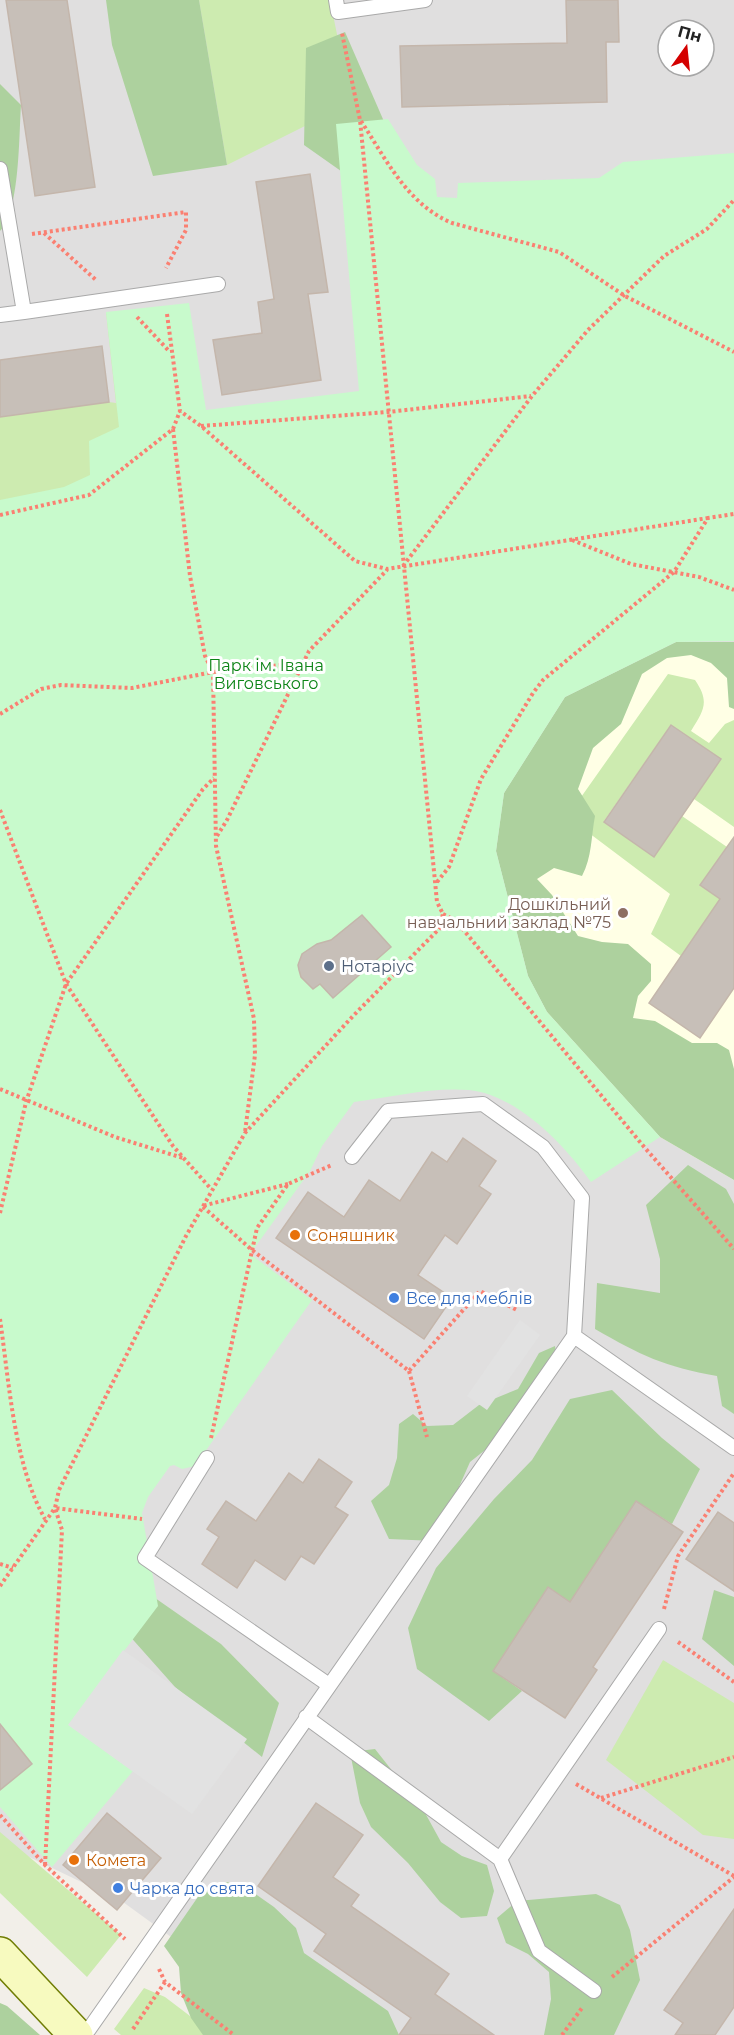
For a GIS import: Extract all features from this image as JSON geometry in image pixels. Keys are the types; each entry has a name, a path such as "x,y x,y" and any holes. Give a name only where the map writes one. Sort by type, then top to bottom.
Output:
{"main road":[{"path":"0,1954 76,2035"}],"lane":[{"path":"337,6 426,0"},
{"path":"0,169 24,312"},
{"path":"0,315 218,284"},
{"path":"85,2035 574,1336 582,1198 543,1147 483,1104 388,1111 352,1157"},
{"path":"574,1336 734,1448"},
{"path":"207,1458 145,1558 329,1685"},
{"path":"500,1859 659,1629"},
{"path":"306,1717 500,1859 539,1951 594,1991"}],"path":[{"path":"337,6 360,120 437,902 443,914 456,921 645,1148 734,1249"},
{"path":"360,120 397,180 437,215 452,223 559,252 625,296 734,352"},
{"path":"403,566 532,396 588,330 664,256 707,229 734,200"},
{"path":"10,237 186,212 186,230 163,274 170,352 180,411 173,429 190,576 205,656 213,672 218,858 254,1019 255,1055 245,1132"},
{"path":"201,426 388,412 532,396"},
{"path":"180,411 201,426 355,561 387,569 734,514"},
{"path":"0,515 89,495 173,429"},
{"path":"436,882 448,867 482,779 533,693 543,680 674,572 708,518"},
{"path":"571,540 631,564 699,577 734,590"},
{"path":"216,837 227,820 309,651 387,569"},
{"path":"0,714 41,689 61,685 132,688 213,672 302,663"},
{"path":"0,1213 27,1102 66,984 203,789 215,778"},
{"path":"0,810 66,984 136,1093 211,1190"},
{"path":"0,1586 45,1519 55,1508 59,1490 201,1206 245,1132 353,1016 439,929 443,914"},
{"path":"0,1089 115,1137 184,1158"},
{"path":"201,1206 288,1184 352,1157"},
{"path":"207,1458 257,1228 288,1184"},
{"path":"201,1206 252,1250 410,1371 427,1437"},
{"path":"410,1371 480,1291 517,1310"},
{"path":"0,1319 22,1457 33,1498 45,1519"},
{"path":"734,1473 678,1556 659,1629 734,1682"},
{"path":"55,1508 167,1523"},
{"path":"45,1865 62,1530 55,1508"},
{"path":"0,1564 13,1568"},
{"path":"600,1798 734,1757"},
{"path":"559,1774 734,1876 594,1991 562,2035"},
{"path":"0,1815 45,1865 126,1939"},
{"path":"158,1965 165,1982 234,2035"},
{"path":"133,2029 165,1982"}],"shaded area":[{"path":"0,0 734,0 734,2035 306,2035 123,1902 0,1843"},
{"name":"Дошкільний навчальний заклад №75","path":"676,642 734,642 734,1180 660,1137 547,1012 504,793"},
{"path":"520,1320 540,1335 487,1410 467,1396"},
{"path":"123,1650 247,1739 192,1814 68,1725"}],"green space":[{"path":"106,0 199,0 227,165 153,176 112,45"},
{"path":"199,0 330,0 351,103 227,165"},
{"path":"345,32 396,149 348,176 304,145 306,48"},
{"path":"0,84 21,105 15,190 7,222 0,231"},
{"name":"Парк ім. Івана Виговського","path":"388,119 417,165 435,179 437,197 457,198 458,183 599,178 623,162 734,153 734,641 676,642 565,697 504,793 496,851 528,976 547,1012 660,1137 591,1182 567,1152 538,1124 505,1101 487,1094 455,1089 354,1102 322,1146 310,1171 250,1254 312,1300 195,1466 182,1469 174,1465 170,1466 148,1497 142,1513 158,1606 69,1724 133,1771 52,1867 0,1807 0,500 64,487 90,475 89,441 119,427 106,312 189,303 206,410 359,391 336,124"},
{"path":"106,312 161,350 86,490 0,508 0,417 109,402 116,403"},
{"path":"676,642 734,642 734,709 729,707 727,678 711,663 691,655 667,658 642,674 621,724 593,748 578,789 595,816 589,854 582,876 554,868 537,879 552,895 578,936 602,942 628,944 651,964 651,981 638,996 633,1018 655,1021 692,1043 717,1043 729,1050 734,1069 734,1180 660,1137 547,1012 528,976 496,851 504,793 565,697"},
{"path":"668,674 695,680 703,694 702,711 691,731 709,743 725,724 734,720 734,827 694,799 721,759 671,725 604,821 654,856 682,816 727,847 700,885 720,899 681,956 651,934 670,894 581,827 579,800"},
{"path":"688,1165 726,1189 734,1204 734,1414 722,1406 717,1376 682,1369 653,1359 595,1329 597,1283 660,1293 660,1259 646,1205"},
{"path":"555,1346 558,1372 509,1431 470,1462 435,1541 389,1539 371,1501 389,1485 397,1458 399,1424 413,1414 427,1426 453,1425 479,1405 518,1389 539,1353"},
{"path":"612,1390 662,1438 700,1469 672,1524 636,1501 570,1602 548,1587 493,1671 522,1691 489,1721 417,1669 408,1628 436,1568 494,1499 532,1460 570,1399"},
{"path":"125,1577 221,1644 279,1703 262,1757 175,1687 119,1624"},
{"path":"714,1590 734,1597 734,1666 702,1639"},
{"path":"663,1660 734,1703 734,1839 703,1835 606,1760"},
{"path":"375,1749 424,1811 441,1842 462,1856 487,1865 494,1891 487,1916 461,1918 440,1902 408,1863 371,1827 360,1803 350,1752"},
{"path":"0,1832 121,1935 87,1977 0,1893"},
{"path":"227,1882 251,1891 274,1907 296,1928 304,1953 388,2011 399,2035 203,2035 191,2018 181,1993 179,1967 164,1946 202,1891"},
{"path":"596,1894 620,1905 630,1930 640,1980 614,2035 544,2035 551,1999 549,1972 528,1954 506,1943 497,1918 517,1901"},
{"path":"144,1988 165,1997 215,2035 121,2035 114,2029"},
{"path":"0,2003 7,2006 40,2035 0,2035"}],"building":[{"path":"6,0 67,0 95,187 35,196"},
{"path":"566,0 618,0 619,42 606,42 607,102 402,107 400,46 567,43"},
{"path":"310,174 328,292 308,294 321,380 222,395 213,340 262,333 258,302 274,299 256,182"},
{"path":"102,346 109,402 0,417 0,360"},
{"path":"671,725 721,759 654,857 604,822"},
{"path":"734,837 734,988 700,1038 649,1003 720,899 700,885"},
{"path":"362,915 391,947 333,998 320,984 313,989 301,977 298,965 302,954 317,944 331,940"},
{"path":"463,1138 496,1161 479,1186 491,1194 457,1244 445,1235 418,1275 452,1298 424,1339 276,1238 308,1192 344,1217 369,1180 400,1201 432,1152 447,1162"},
{"path":"319,1459 352,1482 335,1507 348,1515 314,1564 301,1556 285,1580 255,1560 237,1588 202,1564 219,1537 207,1529 226,1501 256,1521 289,1473 303,1483"},
{"path":"636,1501 683,1532 593,1667 597,1670 565,1718 493,1671 548,1587 570,1602"},
{"path":"718,1512 734,1523 734,1591 686,1559"},
{"path":"0,1724 32,1764 0,1790"},
{"path":"316,1803 363,1835 333,1877 359,1895 351,1906 449,1974 435,1994 494,2035 399,2035 411,2018 314,1951 326,1934 258,1886"},
{"path":"107,1813 161,1858 117,1910 63,1865"},
{"path":"734,1909 734,2007 715,2035 675,2035 683,2023 664,2010"}],"place":[{"name":"Дошкільний навчальний заклад №75","path":"623,913"},
{"name":"Нотаріус","path":"329,966"},
{"name":"Соняшник","path":"295,1235"},
{"name":"Все для меблів","path":"394,1298"},
{"name":"Комета","path":"74,1860"},
{"name":"Чарка до свята","path":"118,1888"}]}
